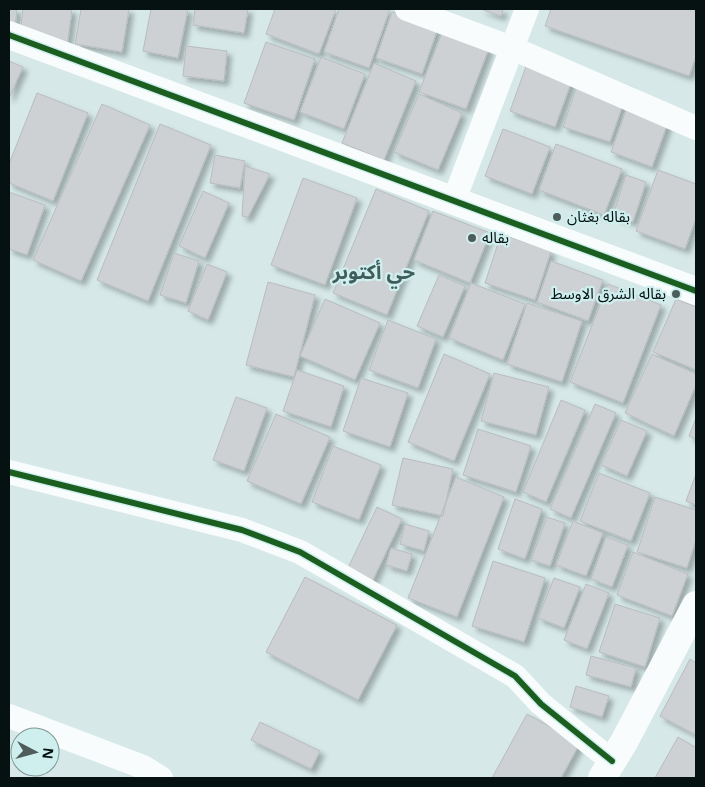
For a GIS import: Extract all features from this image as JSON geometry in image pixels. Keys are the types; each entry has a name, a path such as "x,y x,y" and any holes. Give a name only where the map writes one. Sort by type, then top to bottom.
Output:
{"street":[{"path":"407,9 512,48 696,128"},
{"path":"454,200 527,9"},
{"path":"9,34 696,291"},
{"path":"9,472 242,530 300,552 515,676 607,770 624,742 696,605"},
{"path":"9,716 143,767 162,778"}],"building":[{"path":"9,9 17,9 15,27 9,27"},
{"path":"23,9 72,9 67,47 19,41"},
{"path":"81,9 129,9 122,52 75,44"},
{"path":"151,9 188,9 178,58 143,51"},
{"path":"195,9 248,9 244,33 193,25"},
{"path":"275,9 336,9 319,54 266,34"},
{"path":"339,9 390,9 369,68 324,52"},
{"path":"481,9 503,9 501,16"},
{"path":"551,9 696,9 696,56 689,76 545,26"},
{"path":"392,12 438,28 422,74 376,58"},
{"path":"443,30 489,48 466,109 419,92"},
{"path":"266,42 315,59 294,120 244,103"},
{"path":"186,46 227,51 224,81 183,76"},
{"path":"321,57 365,74 344,129 300,112"},
{"path":"529,58 574,75 555,127 510,111"},
{"path":"9,61 23,67 9,98"},
{"path":"374,63 416,81 384,160 342,143"},
{"path":"582,71 629,87 610,142 563,127"},
{"path":"37,93 88,113 53,201 9,183 9,164"},
{"path":"419,94 462,113 438,170 394,152"},
{"path":"630,99 671,114 652,167 611,152"},
{"path":"102,104 150,125 81,281 33,260"},
{"path":"160,124 211,145 148,301 97,280"},
{"path":"503,129 550,147 532,194 485,176"},
{"path":"556,144 622,169 604,215 539,190"},
{"path":"215,155 245,161 240,188 210,183"},
{"path":"245,166 270,174 248,217 242,216"},
{"path":"658,170 696,184 696,218 685,249 636,231"},
{"path":"626,175 646,182 633,222 613,215"},
{"path":"303,178 357,198 325,285 271,265"},
{"path":"376,189 429,211 387,315 333,293"},
{"path":"203,191 229,203 205,258 179,246"},
{"path":"9,192 45,205 27,255 9,249"},
{"path":"433,211 490,233 470,283 414,260"},
{"path":"501,234 551,251 535,300 485,283"},
{"path":"174,253 199,261 186,303 160,295"},
{"path":"551,261 603,280 588,321 537,302"},
{"path":"207,264 227,272 208,320 188,311"},
{"path":"439,275 465,286 443,337 417,326"},
{"path":"268,282 315,295 294,377 246,365"},
{"path":"471,283 525,304 503,360 449,338"},
{"path":"608,284 661,305 623,403 570,382"},
{"path":"325,299 380,323 355,380 300,356"},
{"path":"676,299 696,307 696,370 653,352"},
{"path":"527,303 582,321 562,382 507,364"},
{"path":"388,320 436,339 418,388 369,370"},
{"path":"444,354 490,374 454,461 408,442"},
{"path":"652,354 696,374 696,385 674,436 625,413"},
{"path":"297,370 344,386 331,427 283,411"},
{"path":"494,373 549,387 536,435 481,421"},
{"path":"361,378 408,393 390,447 343,431"},
{"path":"236,397 267,408 244,471 213,460"},
{"path":"561,400 585,410 546,502 523,492"},
{"path":"595,404 616,413 571,518 550,509"},
{"path":"276,414 330,437 301,504 247,481"},
{"path":"696,418 696,439 689,436"},
{"path":"621,420 647,431 627,476 601,465"},
{"path":"478,429 531,446 516,492 463,475"},
{"path":"333,446 381,465 359,520 312,502"},
{"path":"403,458 453,469 443,516 392,505"},
{"path":"599,473 650,493 631,541 580,521"},
{"path":"696,474 696,505 686,501"},
{"path":"456,477 504,497 457,617 408,598"},
{"path":"655,497 696,510 696,540 687,568 637,552"},
{"path":"515,499 542,509 525,559 498,549"},
{"path":"377,507 402,519 371,584 346,572"},
{"path":"547,517 565,523 550,566 531,560"},
{"path":"573,521 603,533 586,576 556,565"},
{"path":"405,524 429,531 424,551 400,544"},
{"path":"606,537 628,545 612,587 591,579"},
{"path":"391,548 412,554 407,571 386,565"},
{"path":"633,552 688,574 672,616 617,595"},
{"path":"493,561 545,578 524,642 472,626"},
{"path":"305,577 397,625 358,700 266,652"},
{"path":"554,578 580,587 564,628 538,618"},
{"path":"586,584 609,593 587,649 564,640"},
{"path":"615,604 660,618 645,667 599,652"},
{"path":"591,656 636,668 631,687 586,675"},
{"path":"690,659 696,663 696,735 660,716"},
{"path":"576,686 609,696 602,717 570,707"},
{"path":"527,714 580,743 561,778 492,778"},
{"path":"260,722 320,751 311,769 251,740"},
{"path":"678,737 696,748 696,774 694,778 655,778"}],"cycle path":[{"path":"9,35 696,291"},
{"path":"9,472 242,530 300,552 515,676 541,704 612,761"}],"place":[{"name":"بقاله بغثان","path":"557,217"},
{"name":"بقاله","path":"472,238"},
{"name":"بقاله الشرق الاوسط","path":"676,294"}],"district":[{"name":"حي أكتوبر","path":"374,273"}]}
